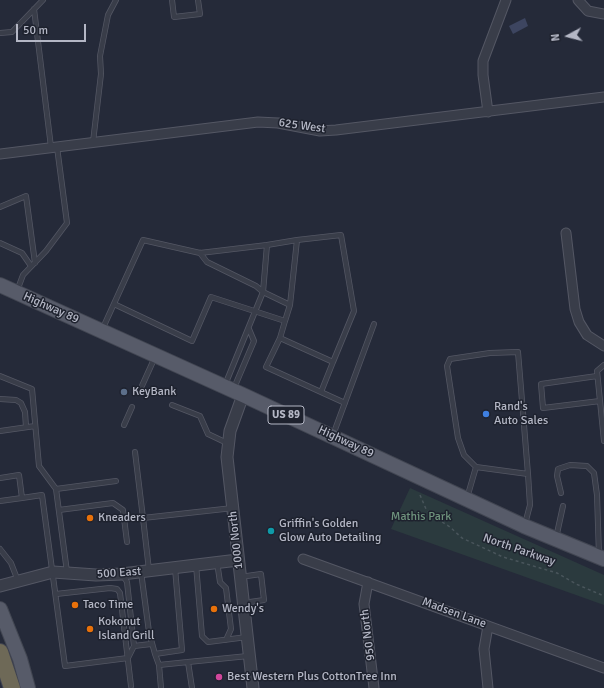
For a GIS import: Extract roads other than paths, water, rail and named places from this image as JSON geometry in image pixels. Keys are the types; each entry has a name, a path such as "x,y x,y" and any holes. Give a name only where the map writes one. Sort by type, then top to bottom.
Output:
{"highway":[{"path":"0,652 12,688"}],"main road":[{"name":"Highway 89","path":"0,285 333,436 524,526 601,558"},
{"path":"0,610 20,659 28,688"},
{"path":"0,675 3,688"}],"street":[{"path":"488,112 484,61 506,0"},
{"path":"578,0 584,8 593,13 604,14"},
{"name":"625 West","path":"0,154 258,122 272,122 313,130 328,130 604,97"},
{"path":"566,233 575,309 579,322 587,335 604,346"},
{"name":"1000 North","path":"234,391 230,431 227,443 227,463 253,688"},
{"name":"Madsen Lane","path":"303,559 604,668"},
{"name":"500 East","path":"0,586 53,572 91,575 122,574 238,560"},
{"name":"950 North","path":"368,582 364,604 374,688"},
{"path":"488,626 484,649 488,688"}],"lane":[{"path":"0,33 12,32 43,0"},
{"path":"93,142 101,74 100,56 108,15 116,0"},
{"path":"172,0 174,17 200,14 198,0"},
{"path":"16,292 23,275 46,251 67,223 54,147 34,9"},
{"path":"0,207 26,196 33,264"},
{"path":"102,331 143,240 200,253 341,235 354,311 321,392"},
{"path":"297,240 290,305 280,338 266,367 345,403"},
{"path":"0,244 22,253 33,264"},
{"path":"234,391 249,329 262,292 267,245"},
{"path":"200,253 208,262 256,286 262,292 290,305"},
{"path":"114,304 192,341 212,297 285,321"},
{"path":"333,436 374,324"},
{"path":"234,391 254,341 249,329"},
{"path":"280,338 333,362"},
{"path":"524,526 530,505 528,474 518,352 490,353 450,359 447,366 458,438 464,456 476,467 528,474"},
{"path":"141,388 156,355"},
{"path":"604,366 597,371 604,441"},
{"path":"0,376 32,389 39,466 56,489 67,572"},
{"path":"597,376 541,384 543,408 600,401"},
{"path":"0,399 16,400 21,403 26,427"},
{"path":"172,405 200,416 208,434 227,443"},
{"path":"124,425 132,407"},
{"path":"0,431 35,426"},
{"path":"135,452 143,518 145,571 151,644 159,665 162,688"},
{"path":"561,493 557,476 558,469 570,465 587,466 594,473 601,558"},
{"path":"467,499 476,467"},
{"path":"0,478 19,475 22,498"},
{"path":"56,489 116,481"},
{"path":"0,501 42,495 65,666 128,658"},
{"path":"59,510 113,503 123,510 127,542"},
{"path":"556,539 563,506"},
{"path":"143,518 233,508"},
{"path":"2,550 18,581"},
{"path":"217,562 220,582 226,588 231,629 226,640"},
{"path":"196,565 202,636 208,642 247,637"},
{"path":"155,654 182,650 175,568"},
{"path":"122,574 127,582 134,646 128,658"},
{"path":"240,577 261,574 264,600 243,603"},
{"path":"56,594 110,588 117,589 120,594 131,686"},
{"path":"134,646 151,644"},
{"path":"159,665 249,655"},
{"path":"188,662 192,688"}],"water":[{"path":"525,18 528,26 513,34 509,26"}],"place":[{"name":"KeyBank","path":"124,392"},
{"name":"Rand's Auto Sales","path":"486,414"},
{"name":"Kneaders","path":"90,518"},
{"name":"Griffin's Golden Glow Auto Detailing","path":"271,531"},
{"name":"Taco Time","path":"75,605"},
{"name":"Wendy's","path":"214,609"},
{"name":"Kokonut Island Grill","path":"90,629"},
{"name":"Best Western Plus CottonTree Inn","path":"219,677"}],"park label":[{"name":"Mathis Park","path":"421,517"}]}
